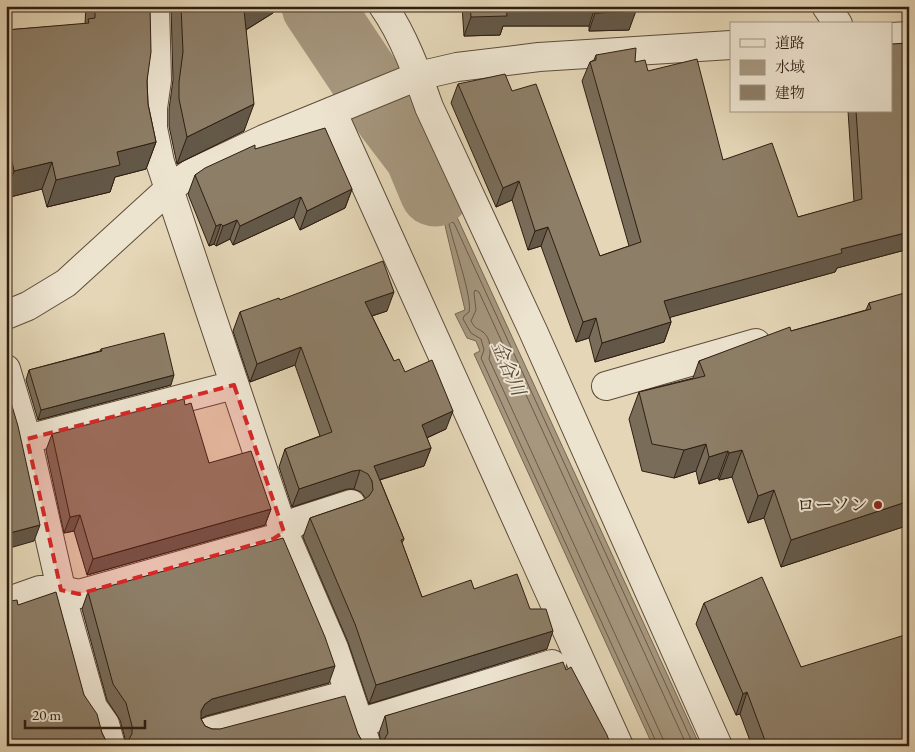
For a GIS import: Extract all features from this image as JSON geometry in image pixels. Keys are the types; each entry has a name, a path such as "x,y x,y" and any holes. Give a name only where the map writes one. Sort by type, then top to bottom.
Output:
{"street":[{"path":"155,6 156,80 153,128 160,162 284,532 334,648 363,734 552,664"},
{"path":"383,6 392,19 408,79 429,107 533,331 718,746"},
{"path":"826,6 837,22"},
{"path":"892,37 909,36"},
{"path":"6,315 28,306 66,283 170,188 190,174 264,139 408,79 457,67 539,57 730,45"},
{"path":"338,109 619,746"},
{"path":"606,386 776,337"},
{"path":"6,369 27,439 61,590 93,707 105,724 111,746"},
{"path":"27,439 234,385"},
{"path":"6,602 40,590 61,590 79,594 273,539 298,522 351,504"},
{"path":"210,731 349,694"}],"highlighted area":[{"path":"234,385 284,532 273,539 79,594 61,590 27,439"}],"water":[{"path":"397,102 439,178 700,746 653,746 474,354 480,351 476,341 467,338 455,314 465,310 443,217 414,155 379,127 368,114"}],"building":[{"path":"95,6 150,6 151,52 147,81 148,104 156,142 117,152 120,165 56,180 52,162 14,171 12,161 6,162 6,30 89,23 88,19 95,18"},
{"path":"181,6 250,6 244,10 254,104 187,137 179,99 183,52"},
{"path":"470,6 636,6 636,11 595,13 595,7 506,7 507,16 471,17"},
{"path":"909,43 909,232 841,249 842,253 664,301 671,322 602,343 596,318 583,322 548,227 535,231 519,181 503,188 458,84 505,74 512,91 536,84 600,256 641,242 590,62 596,60 596,55 636,48 635,62 645,60 648,71 697,59 723,160 772,143 798,217 862,199 856,112 892,112 892,44"},
{"path":"325,128 352,189 307,211 301,197 240,226 237,220 223,226 221,224 216,226 195,175 205,168 255,145 255,149"},
{"path":"383,261 394,292 365,302 394,361 399,359 405,372 432,360 453,411 422,425 431,448 374,466 404,539 401,540 422,597 471,580 474,589 517,574 530,609 546,609 553,631 376,685 355,624 310,518 363,500 373,490 372,481 368,474 360,470 299,489 285,449 332,432 301,347 257,364 240,312 279,298 280,300"},
{"path":"908,292 909,501 791,540 774,490 758,496 742,450 729,453 728,451 709,457 706,444 684,450 652,444 639,392 705,376 699,361 790,327 791,331 871,309 869,303"},
{"path":"164,333 174,375 41,410 29,370"},
{"path":"6,386 18,426 40,525 6,534"},
{"path":"184,399 185,405 191,403 209,463 251,451 271,509 93,559 80,515 70,517 52,434"},
{"path":"283,538 325,637 335,666 212,699 205,704 201,711 201,719 205,726 212,729 220,729 345,696 362,741 378,744 384,740 388,733 385,716 563,662 566,670 571,667 611,746 6,746 6,599 10,601 17,600 18,605 56,592 84,695 97,714 106,741 122,744 128,741 132,734 132,726 126,703 113,684 88,592"},
{"path":"762,577 801,667 905,635 909,646 909,746 767,746 747,692 743,694 704,603"}],"waterway":[{"name":"金谷川","path":"317,6 391,117 420,155 435,191"}],"place":[{"name":"ローソン","path":"878,505"}]}
